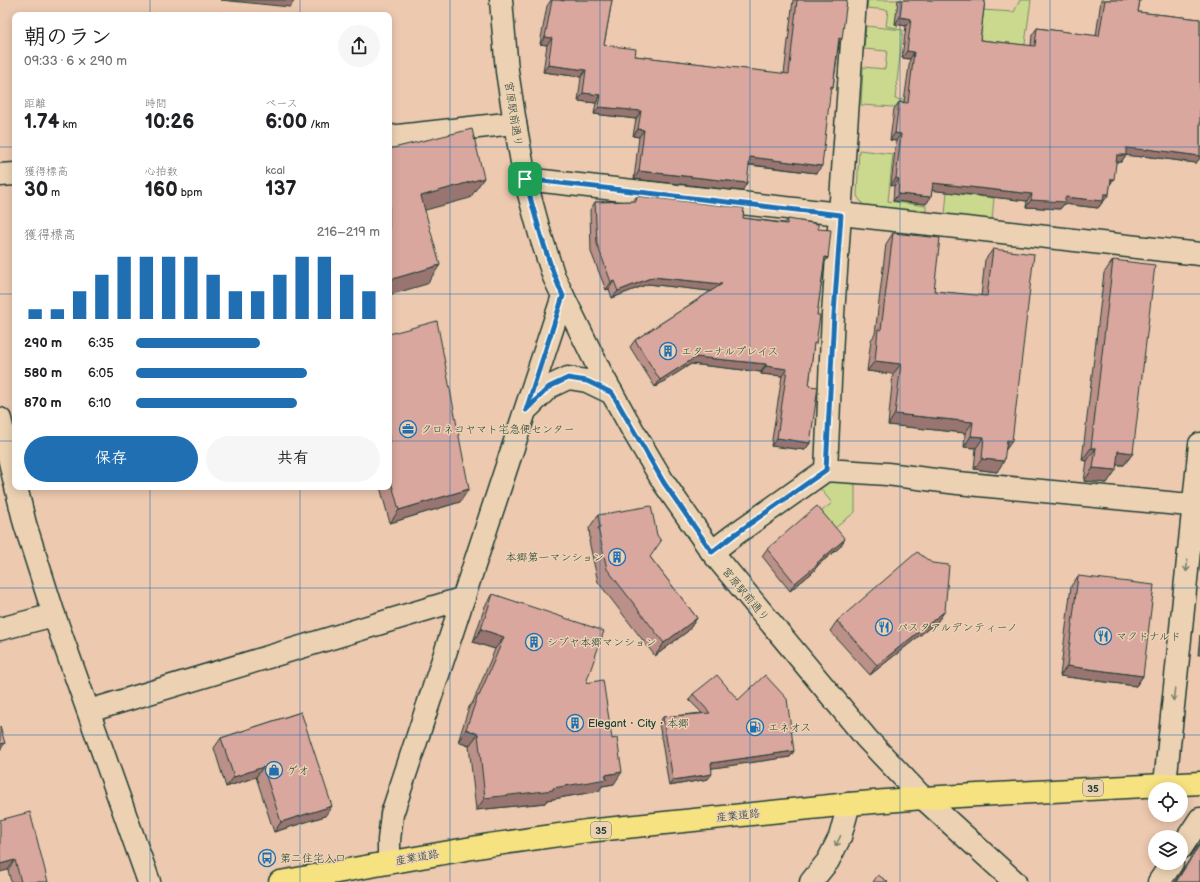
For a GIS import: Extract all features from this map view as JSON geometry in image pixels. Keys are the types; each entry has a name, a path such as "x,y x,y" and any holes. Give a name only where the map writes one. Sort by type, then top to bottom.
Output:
{"main road":[{"name":"産業道路","path":"1188,783 1200,783"},
{"name":"産業道路","path":"280,882 489,845 587,831 849,804 923,798 1148,785"}],"street":[{"name":"宮原駅前通り","path":"501,0 507,71 525,179 552,270 563,296 612,393 664,483 712,552 868,739 923,798 1015,882"},
{"path":"826,470 834,314 854,0"},
{"path":"392,137 515,123"},
{"path":"0,175 12,174"},
{"path":"525,179 1200,254"},
{"path":"389,862 389,840 392,814 563,296"},
{"path":"526,410 549,387 568,378 587,381 612,393"},
{"path":"0,419 12,470"},
{"path":"1165,782 1196,505 1200,444"},
{"path":"712,552 826,470 887,474 958,483 1196,505"},
{"path":"17,490 25,524 54,615 149,882"},
{"path":"89,711 464,598"},
{"path":"0,629 54,615"},
{"path":"811,882 828,862 840,838 849,804"},
{"path":"1188,837 1200,819"},
{"path":"1159,882 1167,870"}],"green space":[{"path":"868,0 901,0 897,28 886,26 888,10 867,8"},
{"path":"1020,0 1031,0 1024,51 963,44 949,8 1014,12"},
{"path":"866,26 903,30 895,99 928,102 927,109 861,105 863,67 885,69 887,51 864,49"},
{"path":"964,146 958,194 994,198 992,220 945,215 950,156"},
{"path":"859,150 893,154 888,201 926,206 926,213 864,206 857,196"},
{"path":"839,481 855,484 855,512 830,532 817,515 832,503 819,487 829,482"}],"building":[{"path":"552,0 612,0 604,45 636,49 635,56 789,74 797,0 847,0 842,39 839,38 833,87 831,86 822,166 750,157 747,183 639,171 644,130 638,129 641,111 599,107 601,95 583,93 586,70 548,65 552,38 545,37"},
{"path":"902,0 985,0 980,40 1035,46 1037,28 1099,36 1105,0 1140,0 1138,12 1200,19 1200,156 1147,149 1126,148 1126,155 1117,155 1114,179 1111,179 1109,194 1104,194 1103,201 1065,197 1065,202 1031,200 1032,194 933,183 931,197 898,194 899,179 896,178 901,134 895,133 899,102 908,103 914,52 907,51 911,19 900,17"},
{"path":"472,129 484,178 421,196 440,265 392,279 392,148"},
{"path":"637,196 744,208 743,218 787,224 788,219 818,224 818,229 831,230 828,258 825,257 817,315 820,315 816,344 814,343 809,386 818,387 810,443 777,438 787,369 766,366 766,364 696,357 660,380 635,340 722,284 653,277 618,291 614,281 611,282 597,244 595,202 636,201"},
{"path":"893,233 940,238 934,291 987,296 993,249 1034,254 1012,441 1007,440 1004,461 982,459 984,437 971,436 973,422 895,414 901,364 875,361 878,329 881,330"},
{"path":"1113,260 1155,265 1133,453 1118,451 1116,470 1093,468 1096,448 1091,448"},
{"path":"437,321 469,489 399,510 392,485 392,333"},
{"path":"651,506 657,535 661,541 650,557 697,618 664,643 607,569 598,528 600,527 598,515"},
{"path":"817,506 845,539 795,583 767,549"},
{"path":"917,552 932,563 949,565 945,611 877,665 837,621"},
{"name":"マクドナルド","path":"1078,576 1154,585 1143,676 1067,666"},
{"path":"493,594 604,631 586,683 603,680 612,739 617,738 622,772 605,775 607,779 553,788 553,790 485,798 478,734 466,729 478,695 479,696 504,637 481,629"},
{"path":"717,675 738,700 765,675 787,699 794,751 711,763 712,774 673,780 663,717 710,713 693,694"},
{"path":"301,712 332,806 281,822 263,767 234,777 221,738"},
{"path":"0,727 5,743 0,744"},
{"path":"30,812 48,882 21,882 15,860 0,864 0,820"},
{"path":"1200,844 1200,882 1176,882 1184,870 1188,870 1188,863"},
{"path":"878,875 888,882 873,882"}],"place":[{"name":"エターナルプレイス","path":"668,351"},
{"name":"クロネコヤマト宅急便センター","path":"408,429"},
{"name":"本郷第一マンション","path":"617,557"},
{"name":"パスタアルデンティーノ","path":"884,627"},
{"name":"マクドナルド","path":"1103,636"},
{"name":"シブヤ本郷マンション","path":"534,642"},
{"name":"Elegant・City・本郷","path":"575,723"},
{"name":"エネオス","path":"755,727"},
{"name":"ゲオ","path":"274,770"},
{"name":"第二住宅入口","path":"267,858"}],"route":[{"path":"525,179 841,215 826,470 712,552 664,483 612,393 587,381 568,378 549,387 526,410 563,296 554,277 540,234 525,179"}]}
